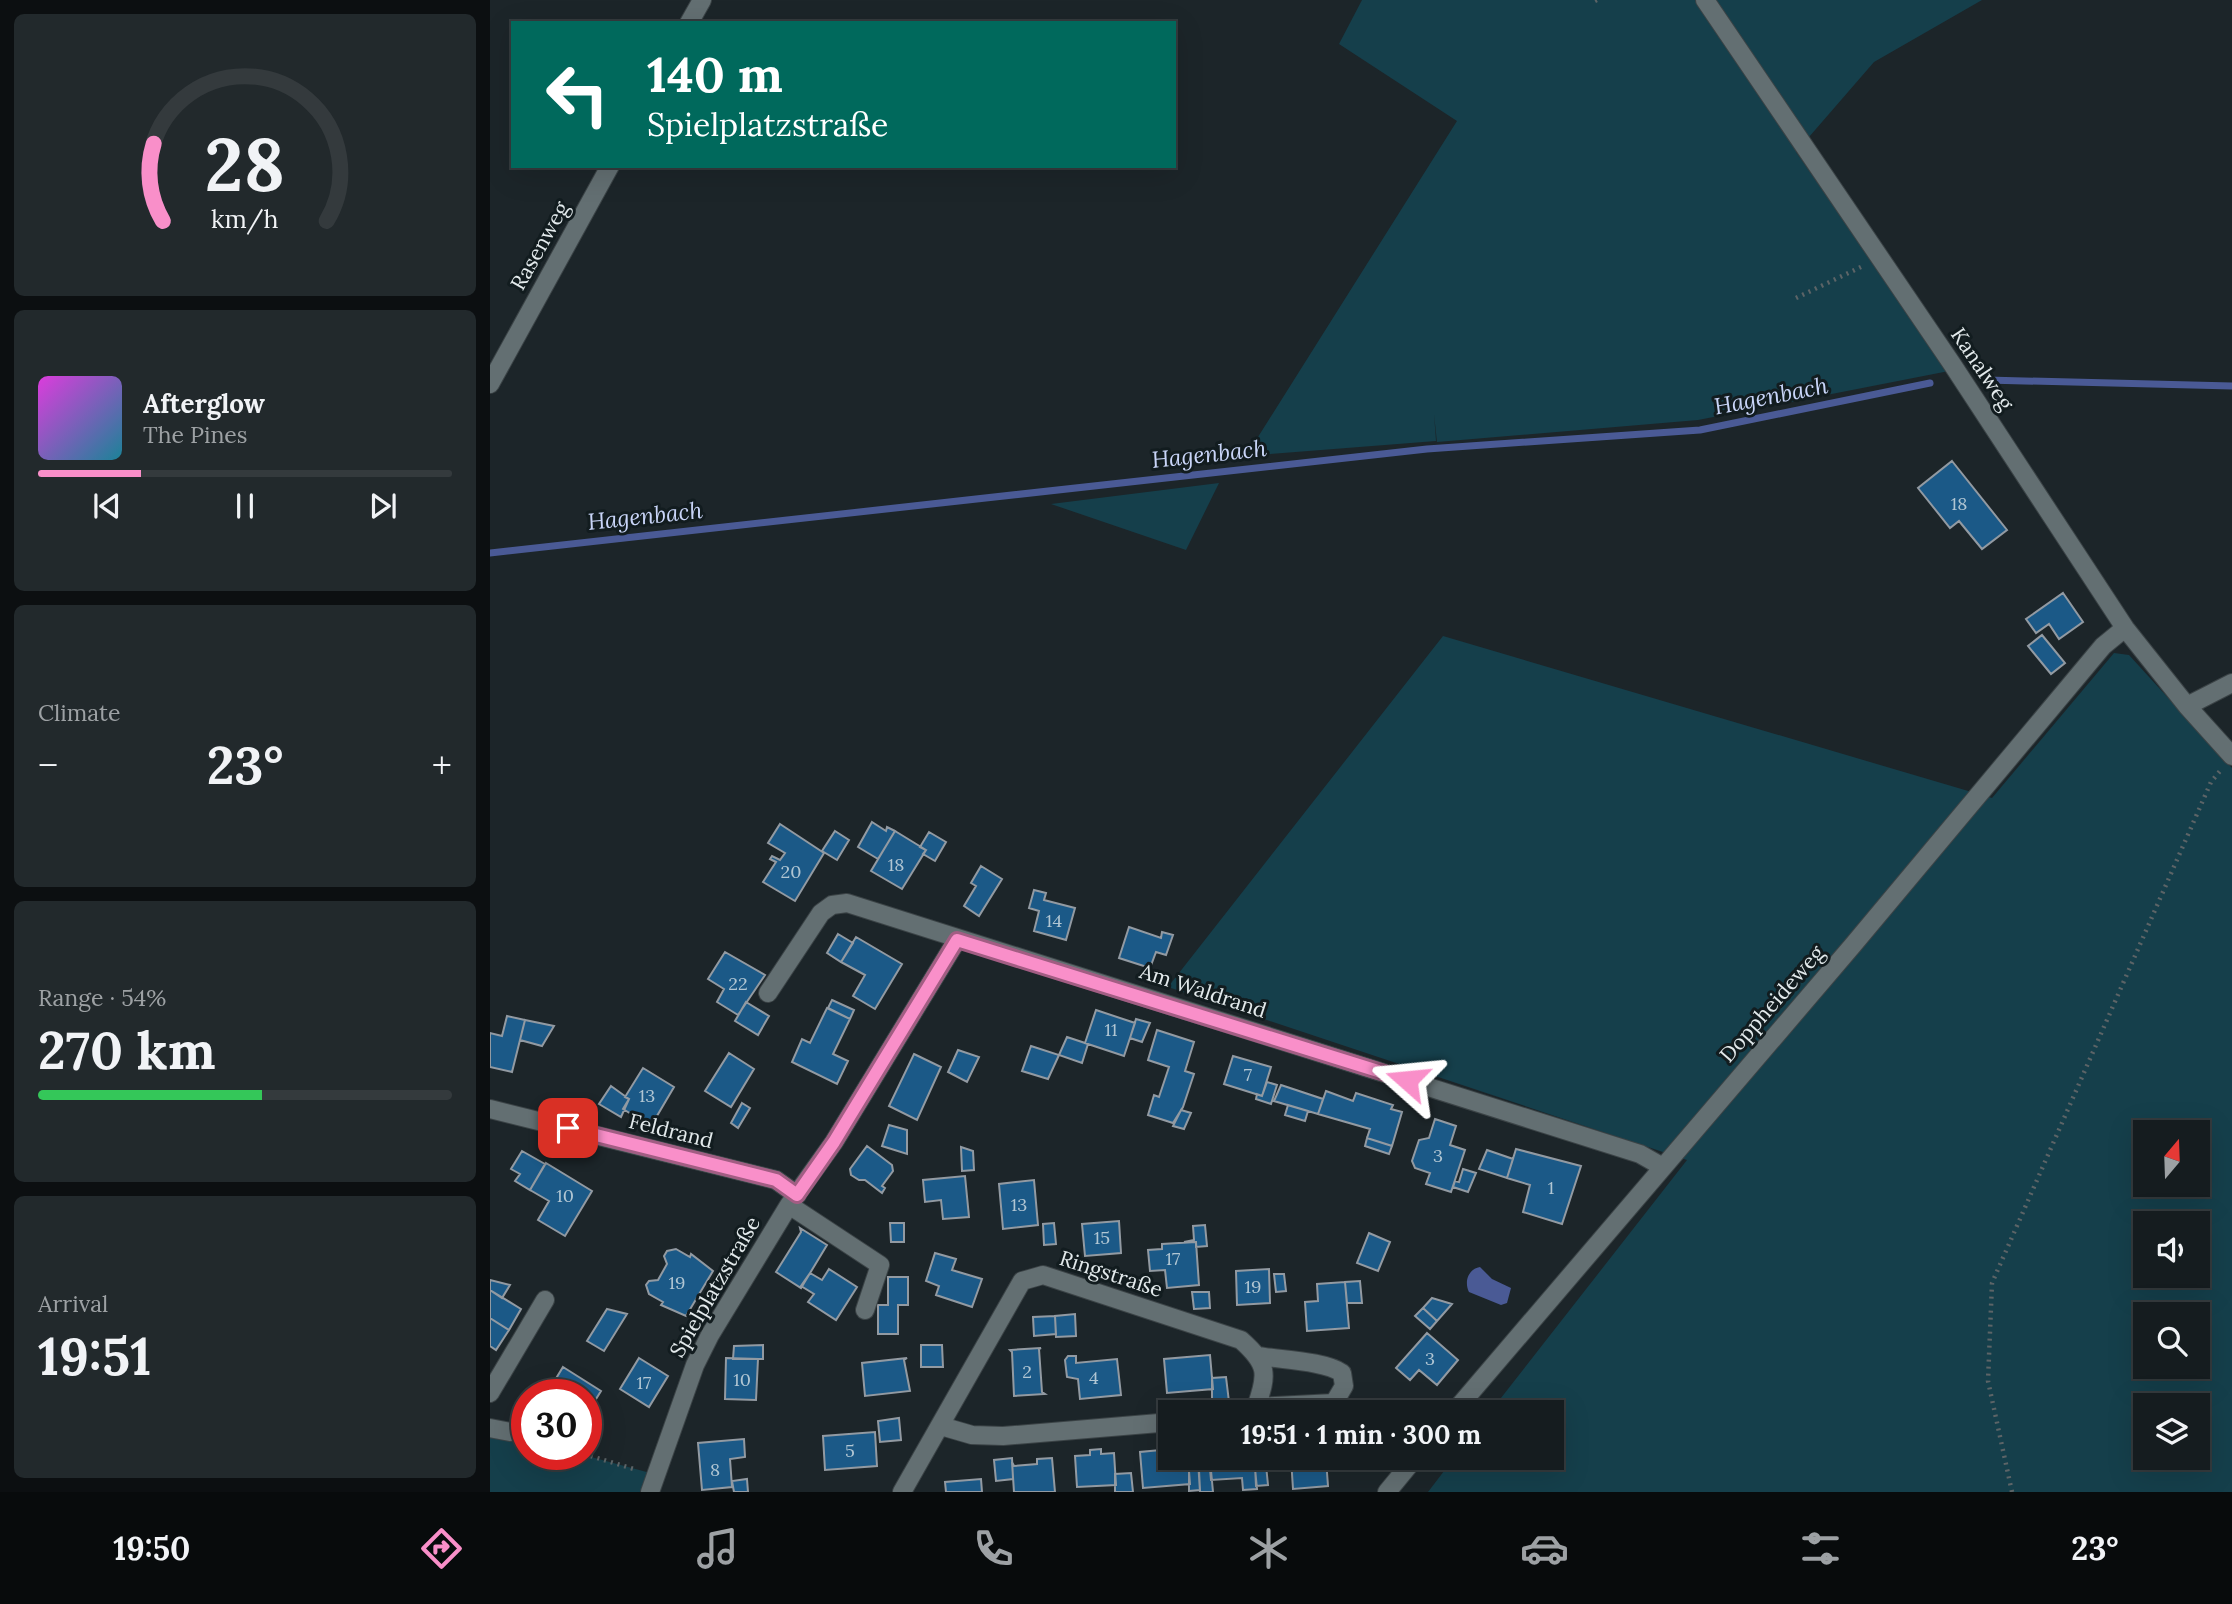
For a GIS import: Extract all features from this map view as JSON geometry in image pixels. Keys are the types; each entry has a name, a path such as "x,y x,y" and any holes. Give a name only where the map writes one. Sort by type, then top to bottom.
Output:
{"street":[{"path":"690,21 702,0"},
{"name":"Kanalweg","path":"1705,0 2125,628 2228,761"},
{"name":"Rasenweg","path":"490,384 609,168"},
{"name":"Doppheideweg","path":"1464,1400 1661,1166 1853,946 2103,646 2125,628"},
{"path":"2187,706 2232,683"},
{"name":"Am Waldrand","path":"768,993 821,913 832,905 847,903 1640,1154 1661,1166"},
{"name":"Spielplatzstraße","path":"652,1483 695,1365 793,1200 834,1142 957,940"},
{"name":"Feldrand","path":"490,1109 776,1180 793,1200 880,1265 865,1310"},
{"name":"Ringstraße","path":"902,1492 1023,1281 1042,1275 1241,1340 1259,1356 1298,1363 1329,1364 1342,1373 1344,1386 1336,1400"},
{"path":"490,1393 545,1300"},
{"name":"Ringstraße","path":"1255,1400 1265,1382 1259,1356"},
{"path":"941,1426 972,1435 1003,1436 1158,1423"},
{"path":"490,1428 510,1432"},
{"path":"1387,1492 1405,1470"}],"path":[{"path":"1796,298 1880,258"},
{"path":"2012,1492 1988,1381 1992,1283 2211,782 2228,761"},
{"path":"602,1462 652,1483"}],"shaded area":[{"path":"1362,0 1982,0 1874,62 1796,152 1949,371 1698,420 1437,442 1434,414 1436,441 1246,456 1457,121 1339,44"},
{"path":"1219,483 1186,550 1051,504"},
{"path":"1443,636 1992,798 2114,653 2129,655 2232,768 2232,1492 1428,1492 1445,1470 1564,1470 1564,1400 1499,1400 1687,1160 1168,987"},
{"path":"490,1430 511,1436 511,1470 602,1470 602,1460 654,1474 648,1492 490,1492"}],"water":[{"path":"1480,1267 1492,1279 1511,1288 1507,1303 1501,1305 1469,1292 1468,1276"}],"building":[{"path":"1952,461 2007,530 1982,549 1959,521 1950,528 1918,488"},
{"path":"2063,593 2083,622 2059,639 2049,624 2036,633 2026,619"},
{"path":"2042,635 2065,663 2051,674 2028,646"},
{"path":"872,822 886,831 887,827 895,831 878,859 858,847"},
{"path":"780,824 824,853 795,901 763,882 776,862 770,859 772,856 780,860 785,853 768,843"},
{"path":"835,831 849,840 837,860 822,851"},
{"path":"895,831 926,850 902,889 871,871"},
{"path":"929,832 946,842 935,861 923,854 926,850 920,847"},
{"path":"981,866 1002,879 979,916 964,906 976,886 971,883"},
{"path":"1034,890 1046,893 1044,900 1075,908 1066,940 1034,931 1039,911 1029,908"},
{"path":"1129,927 1161,938 1162,932 1173,935 1166,955 1156,952 1150,968 1119,958"},
{"path":"838,934 853,943 841,962 827,953"},
{"path":"856,937 902,964 875,1009 853,996 865,975 841,962"},
{"path":"725,952 765,975 738,1015 717,1002 724,989 708,979"},
{"path":"832,1000 854,1010 850,1019 828,1008"},
{"path":"746,1002 769,1016 758,1035 735,1021"},
{"path":"827,1008 850,1019 833,1054 848,1061 837,1084 792,1062 802,1039 810,1043"},
{"path":"1096,1010 1135,1023 1124,1056 1085,1043"},
{"path":"507,1016 525,1020 512,1072 490,1067 490,1033 502,1036"},
{"path":"1136,1019 1150,1023 1142,1042 1130,1038"},
{"path":"525,1020 554,1026 542,1046 520,1040"},
{"path":"1157,1030 1194,1042 1185,1071 1194,1074 1183,1107 1173,1123 1148,1115 1154,1095 1159,1097 1169,1067 1148,1060"},
{"path":"1067,1037 1088,1044 1082,1063 1059,1055"},
{"path":"1031,1046 1059,1055 1048,1079 1022,1071"},
{"path":"958,1050 979,1057 967,1082 948,1072"},
{"path":"729,1053 754,1069 731,1107 705,1091"},
{"path":"914,1054 941,1067 917,1120 889,1106"},
{"path":"1233,1056 1271,1067 1262,1096 1224,1084"},
{"path":"643,1068 674,1087 651,1126 623,1109 629,1099 625,1097"},
{"path":"1267,1082 1277,1085 1271,1104 1256,1099 1257,1094 1262,1096"},
{"path":"1281,1085 1323,1099 1318,1114 1274,1101"},
{"path":"611,1086 629,1099 621,1117 599,1104"},
{"path":"1326,1091 1353,1101 1356,1093 1393,1105 1391,1109 1402,1112 1392,1146 1367,1138 1370,1129 1318,1114"},
{"path":"742,1103 750,1108 738,1128 731,1123"},
{"path":"1288,1105 1308,1111 1305,1121 1285,1115"},
{"path":"1181,1110 1191,1113 1184,1129 1173,1126"},
{"path":"1435,1119 1456,1126 1450,1145 1465,1150 1451,1192 1426,1184 1430,1173 1415,1168 1412,1161 1419,1140 1429,1138"},
{"path":"889,1125 907,1130 907,1154 882,1146"},
{"path":"1367,1138 1392,1146 1389,1154 1365,1146"},
{"path":"867,1146 892,1165 893,1171 882,1186 885,1188 882,1193 865,1180 851,1175 850,1169"},
{"path":"961,1147 973,1151 974,1170 962,1171"},
{"path":"1516,1149 1581,1166 1562,1224 1523,1212 1530,1185 1507,1178"},
{"path":"1487,1150 1513,1159 1507,1178 1479,1169"},
{"path":"522,1151 545,1164 530,1190 515,1181 520,1174 511,1169"},
{"path":"546,1163 592,1191 565,1236 538,1220 549,1201 530,1190"},
{"path":"1463,1169 1476,1173 1468,1192 1453,1187 1455,1181 1459,1182"},
{"path":"965,1176 969,1217 943,1219 941,1200 925,1202 923,1180"},
{"path":"1034,1180 1038,1225 1003,1229 999,1184"},
{"path":"1119,1221 1121,1253 1085,1256 1082,1224"},
{"path":"890,1223 904,1223 904,1242 891,1242"},
{"path":"1054,1223 1056,1244 1044,1245 1043,1224"},
{"path":"1205,1225 1207,1246 1196,1247 1196,1242 1184,1242 1194,1240 1193,1226"},
{"path":"800,1228 827,1245 801,1288 776,1272 801,1232"},
{"path":"1369,1233 1390,1242 1378,1271 1357,1263"},
{"path":"1196,1242 1199,1285 1167,1288 1165,1270 1150,1271 1148,1250 1162,1249 1162,1244"},
{"path":"676,1249 690,1257 691,1254 713,1271 686,1316 661,1305 663,1302 649,1294 646,1285 649,1281 658,1280 667,1264 664,1256 667,1251"},
{"path":"935,1253 956,1259 952,1270 982,1279 972,1307 936,1295 939,1286 926,1281"},
{"path":"829,1269 857,1287 836,1320 808,1302 814,1294 801,1286 810,1273 822,1280"},
{"path":"1269,1269 1270,1303 1237,1305 1236,1271"},
{"path":"1274,1274 1284,1274 1286,1291 1276,1292"},
{"path":"888,1277 908,1277 908,1305 898,1305 898,1334 878,1334 878,1305 888,1305"},
{"path":"490,1280 510,1285 502,1298 490,1290"},
{"path":"1360,1281 1362,1303 1347,1303 1345,1282"},
{"path":"1345,1282 1349,1328 1307,1331 1305,1302 1318,1301 1317,1284"},
{"path":"490,1290 521,1309 509,1330 490,1318"},
{"path":"1192,1292 1209,1292 1210,1308 1194,1309"},
{"path":"1432,1298 1452,1304 1437,1321 1423,1308"},
{"path":"1423,1308 1437,1321 1430,1329 1415,1316"},
{"path":"607,1309 627,1314 604,1351 587,1341"},
{"path":"1075,1314 1076,1336 1056,1337 1055,1316"},
{"path":"1055,1316 1056,1334 1034,1336 1033,1317"},
{"path":"490,1318 509,1330 496,1350 490,1346"},
{"path":"1427,1333 1458,1360 1437,1385 1419,1370 1410,1380 1396,1368"},
{"path":"763,1345 763,1359 733,1359 734,1346"},
{"path":"921,1345 942,1345 943,1367 921,1367"},
{"path":"1041,1348 1042,1392 1045,1394 1014,1396 1010,1350"},
{"path":"1210,1355 1213,1389 1167,1393 1164,1359"},
{"path":"1068,1356 1076,1356 1076,1363 1117,1359 1121,1395 1080,1399 1078,1379 1067,1377 1065,1360"},
{"path":"639,1358 668,1376 649,1407 620,1389"},
{"path":"726,1358 758,1359 756,1400 725,1399"},
{"path":"907,1358 904,1360 910,1391 865,1396 862,1363"},
{"path":"563,1367 582,1379 556,1379"},
{"path":"1226,1377 1229,1400 1212,1400 1212,1378"},
{"path":"899,1418 901,1440 880,1442 878,1421"},
{"path":"875,1432 877,1466 825,1470 823,1436"},
{"path":"744,1439 745,1457 730,1459 732,1487 702,1490 698,1443"},
{"path":"1101,1449 1101,1454 1114,1453 1116,1485 1077,1487 1075,1456 1090,1455 1090,1450"},
{"path":"1158,1450 1158,1470 1189,1470 1190,1484 1143,1488 1140,1452"},
{"path":"1012,1458 1013,1479 996,1481 994,1460"},
{"path":"1052,1458 1055,1492 1014,1492 1012,1462 1014,1466 1037,1464 1037,1459"},
{"path":"1199,1470 1211,1470 1213,1492 1200,1492"},
{"path":"1199,1470 1200,1490 1189,1491 1189,1471"},
{"path":"1210,1470 1255,1470 1257,1489 1243,1490 1242,1478 1211,1480"},
{"path":"1255,1470 1266,1470 1268,1485 1256,1486"},
{"path":"1292,1470 1327,1470 1328,1486 1293,1489"},
{"path":"1131,1473 1133,1492 1115,1492 1115,1474"},
{"path":"747,1479 748,1492 734,1492 732,1481"},
{"path":"981,1479 982,1492 946,1492 945,1482"}],"waterway":[{"name":"Hagenbach","path":"1986,380 2232,386"},
{"name":"Hagenbach","path":"490,553 1427,449 1700,430 1930,383"}],"route":[{"path":"568,1128 776,1180 797,1195 834,1142 957,940 1149,997 1407,1080"}]}
